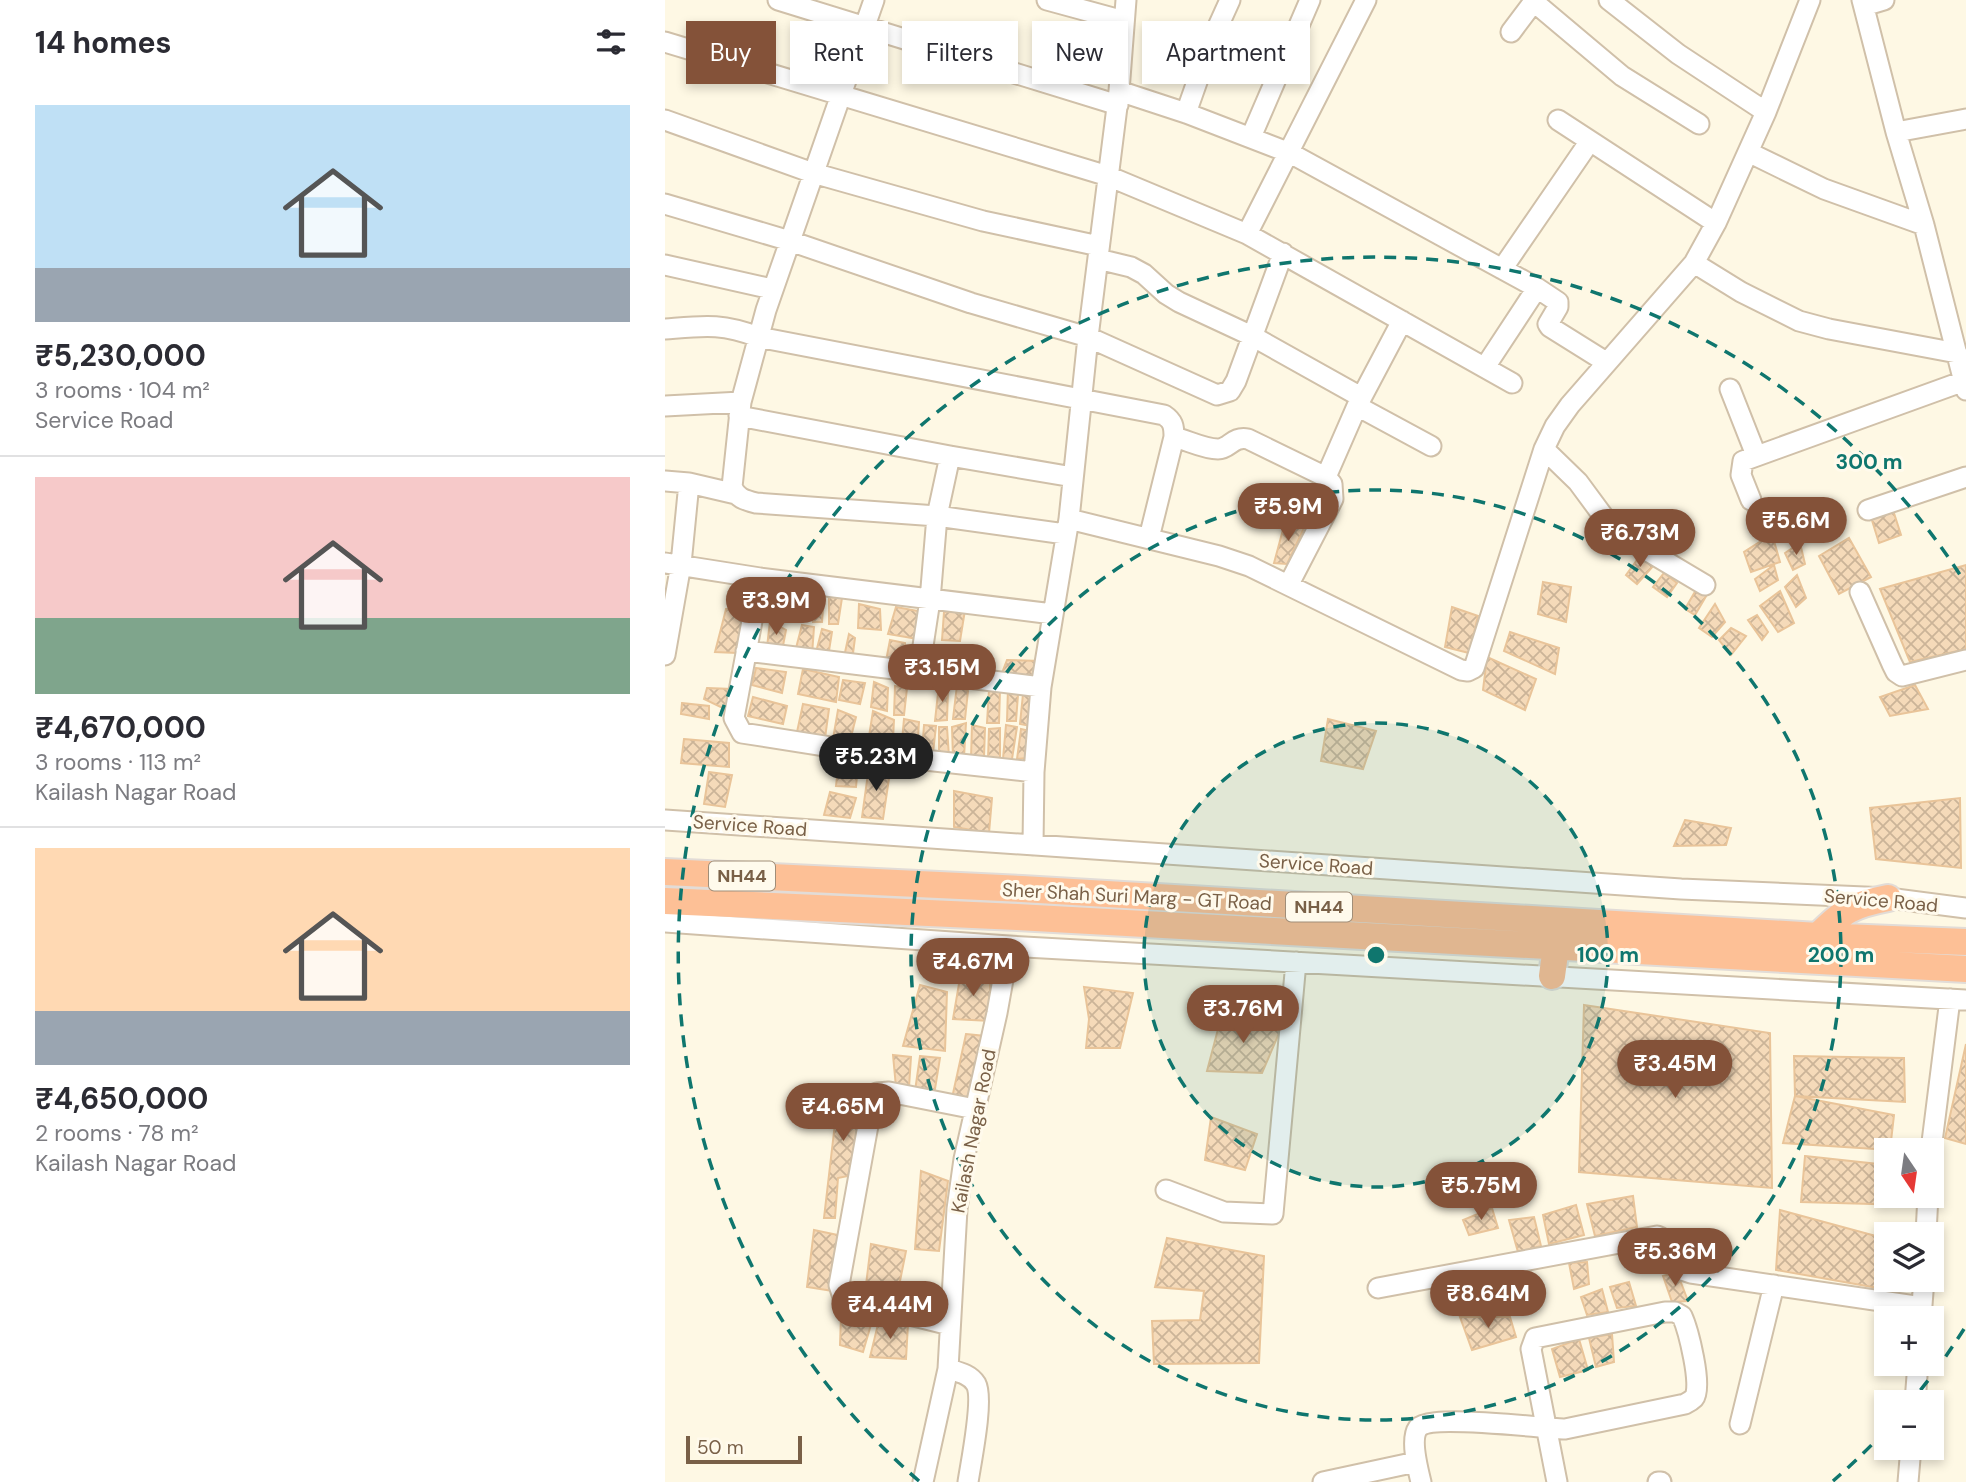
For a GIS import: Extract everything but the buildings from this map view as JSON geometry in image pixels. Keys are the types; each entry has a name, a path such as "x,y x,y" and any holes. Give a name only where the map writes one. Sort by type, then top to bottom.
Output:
{"highway":[{"name":"Sher Shah Suri Marg - GT Road","path":"665,872 1036,890 1818,936"},
{"path":"1818,936 1853,906 1888,898"},
{"name":"Sher Shah Suri Marg - GT Road","path":"665,901 1556,946"},
{"name":"NH44","path":"1818,936 1966,942"},
{"path":"1552,976 1556,946"},
{"name":"NH44","path":"1556,946 1966,969"}],"street":[{"path":"778,0 846,21"},
{"path":"867,21 874,0"},
{"path":"1047,0 1124,21 1126,0"},
{"path":"1186,113 1230,0"},
{"path":"1251,137 1310,0"},
{"path":"1247,234 1366,0"},
{"path":"665,481 689,483 736,494 743,500 756,503 1067,527 1149,538 1249,566 1461,670 1468,671 1473,668 1544,449 1555,426 1694,263 1716,223 1766,112 1810,0"},
{"path":"1751,500 1741,475 1743,461 1965,386 1863,3 1884,0"},
{"path":"1511,32 1534,1 1622,76 1699,124"},
{"path":"1619,3 1678,54 1766,112"},
{"path":"888,33 1118,98 1186,113 1290,153 1537,288 1558,302 1548,324 1550,327 1607,362"},
{"path":"665,42 1108,176 1247,234 1512,383"},
{"path":"736,494 732,479 740,409 758,337 772,289 844,84"},
{"path":"1033,845 1034,772 1041,687 1067,527 1087,337 1119,84"},
{"path":"1896,132 1966,119"},
{"path":"665,120 813,173 1099,252 1144,274 1179,302 1252,336 1431,446"},
{"path":"1558,121 1716,223"},
{"path":"1501,269 1590,141"},
{"path":"1748,152 1816,186 1924,225"},
{"path":"665,204 790,241 971,303 1087,337 1217,395 1234,387 1283,253"},
{"path":"1694,263 1741,292 1799,321 1957,353"},
{"path":"665,265 772,289"},
{"path":"1485,367 1537,288"},
{"path":"1326,477 1359,401 1402,321"},
{"path":"665,329 716,326 732,328 758,337 1082,401 1156,412 1170,419 1174,427 1174,437 1149,538"},
{"path":"1730,388 1756,455"},
{"path":"665,406 740,409 950,456 1073,477"},
{"path":"1174,437 1215,449 1225,447 1235,439 1248,439 1326,477 1332,484 1333,499 1289,584"},
{"path":"1544,449 1578,482 1609,524 1626,538 1705,585"},
{"path":"919,672 930,600 937,516 950,456"},
{"path":"1868,510 1966,477"},
{"path":"665,655 673,563 689,483"},
{"path":"673,563 760,578 1053,614"},
{"path":"760,578 734,718 742,733 888,757 1034,772"},
{"path":"1860,592 1892,664 1902,676 1966,660"},
{"path":"745,651 1041,687"},
{"name":"Service Road","path":"665,820 1681,888 1888,898 1966,908"},
{"path":"665,922 1009,946 1958,1000 1933,1138"},
{"name":"Kailash Nagar Road","path":"923,1482 947,1369 957,1209 964,1158 997,1013 1009,946"},
{"path":"1166,1190 1224,1212 1273,1214 1296,962"},
{"path":"950,1325 850,1300 843,1297 839,1285 873,1098 877,1093 888,1092 975,1110"},
{"path":"1378,1288 1657,1236 1664,1238 1670,1245 1682,1270 1691,1273 1889,1306"},
{"path":"1740,1424 1774,1285"},
{"path":"1421,1482 1416,1462 1415,1435 1419,1427 1430,1422 1475,1423 1546,1429 1565,1429 1685,1404 1694,1398 1698,1390 1682,1316 1675,1312 1665,1312 1535,1338 1531,1342 1531,1349 1546,1429 1557,1482"},
{"path":"947,1369 966,1374 972,1379 979,1394 968,1482"},
{"path":"1908,1482 1910,1460"},
{"path":"1323,1482 1416,1462"}]}
